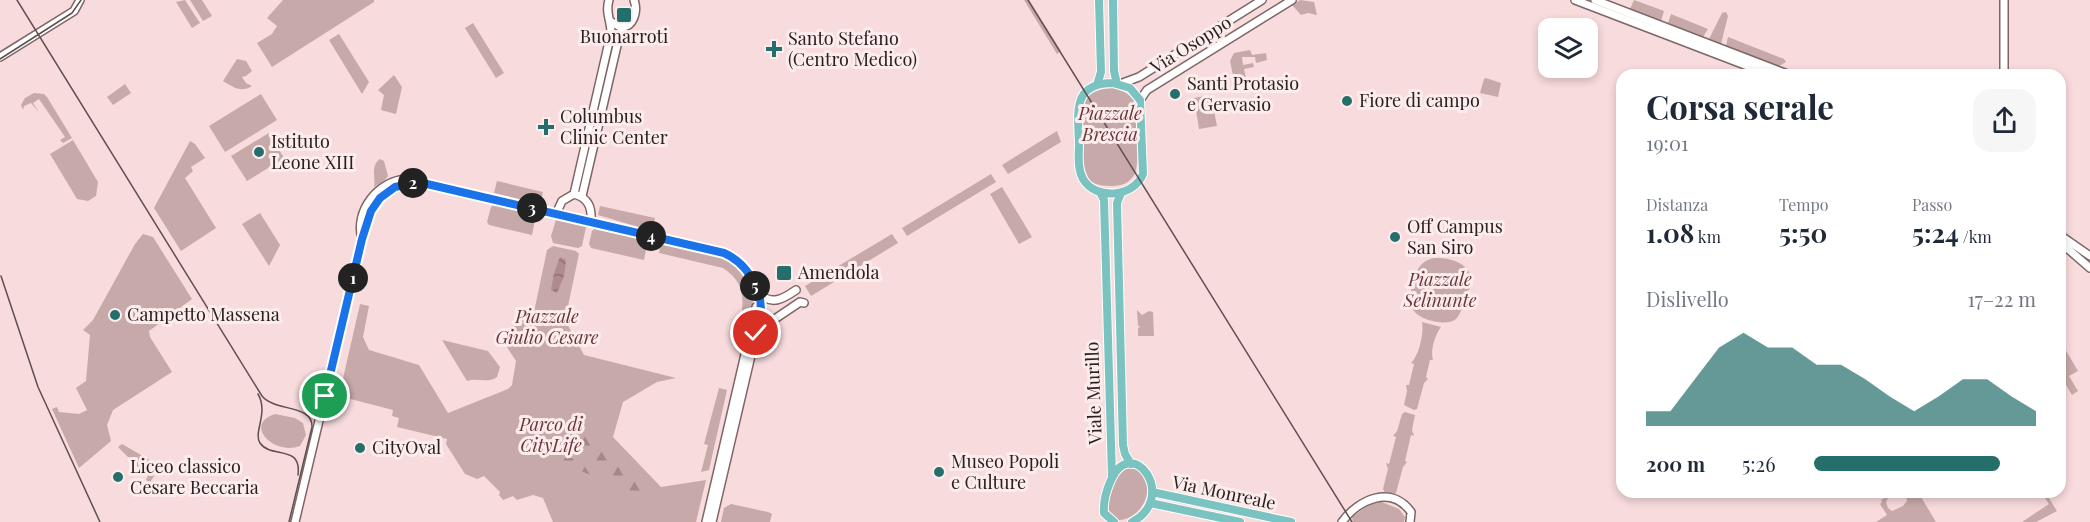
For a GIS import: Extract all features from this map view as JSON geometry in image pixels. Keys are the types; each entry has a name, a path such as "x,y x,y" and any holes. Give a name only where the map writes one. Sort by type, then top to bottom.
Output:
{"main road":[{"path":"0,57 74,11 80,0"},
{"path":"578,195 611,33 607,12 609,0"},
{"path":"578,195 619,37 623,28 633,20 636,10 634,0"},
{"path":"1097,85 1101,72 1099,0"},
{"path":"1113,0 1114,71 1119,84"},
{"name":"Via Osoppo","path":"1119,84 1139,77 1262,0"},
{"name":"Via Osoppo","path":"1140,100 1147,90 1292,0"},
{"path":"1575,0 1755,69"},
{"path":"1595,0 1774,69"},
{"path":"2004,0 2004,69"},
{"path":"610,21 623,28"},
{"path":"1119,84 1132,89 1140,100 1143,174 1128,191 1100,192 1088,184 1080,171 1080,101 1087,90 1097,85 1119,84"},
{"path":"295,522 362,239 365,216 375,193 406,179 724,253 736,259 748,272 762,302 760,317 709,522"},
{"name":"Viale Murillo","path":"1100,192 1104,200 1112,477 1106,491 1104,513 1112,521"},
{"name":"Viale Murillo","path":"1119,193 1117,203 1123,445 1131,464"},
{"path":"556,214 562,201 578,195"},
{"path":"578,195 591,208 591,222"},
{"path":"2066,239 2090,256"},
{"path":"2066,247 2090,268"},
{"path":"762,302 781,300 796,290"},
{"path":"1106,308 1120,299"},
{"path":"762,302 778,309 773,319"},
{"path":"709,522 710,506 718,486 762,302"},
{"path":"756,333 759,328 800,302 804,303"},
{"path":"760,317 773,319"},
{"path":"1112,477 1119,467 1131,464 1143,468 1151,479 1150,503 1139,518 1132,522"},
{"name":"Via Monreale","path":"1152,492 1291,522"},
{"path":"1167,507 1166,500 1170,496"},
{"path":"1342,522 1361,503 1377,497 1394,500 1407,507 1411,512 1410,522"},
{"name":"Via Monreale","path":"1150,503 1240,522"}],"green space":[{"path":"185,0 200,23 192,28 176,2"},
{"path":"190,0 202,0 212,16 203,21"},
{"path":"283,0 374,0 374,2 272,67 257,43 272,34 277,26 267,18"},
{"path":"1024,0 1029,0 1061,51 1057,54"},
{"path":"1300,0 1314,2 1317,15 1308,13 1301,15 1292,5"},
{"path":"1634,0 1664,11 1661,21 1630,9"},
{"path":"1726,12 1728,16 1721,44 1709,39 1722,13"},
{"path":"1671,14 1708,29 1703,37 1668,23"},
{"path":"473,23 504,73 496,78 465,28"},
{"path":"339,34 369,82 362,94 329,40"},
{"path":"1728,37 1784,59 1786,62 1779,66 1726,46"},
{"path":"1250,50 1252,55 1266,53 1267,60 1256,63 1255,57 1242,57 1243,65 1253,63 1254,67 1244,69 1246,78 1234,80 1230,61 1234,53"},
{"path":"237,59 246,61 252,71 242,77 252,86 248,88 237,88 223,81"},
{"path":"394,75 402,87 396,114 381,110 384,95 378,90"},
{"path":"1486,78 1501,83 1498,97 1480,93"},
{"path":"125,84 131,93 113,105 107,97"},
{"name":"Piazzale Brescia","path":"1112,88 1131,96 1135,102 1137,116 1136,170 1130,181 1117,186 1092,182 1085,168 1082,145 1083,105 1091,94 1098,90"},
{"path":"34,93 44,94 47,97 72,138 63,143 60,140 65,137 39,99 33,103 39,112 31,103 24,106 23,110 21,105 25,98"},
{"path":"261,94 277,120 225,152 209,126"},
{"path":"1211,95 1217,126 1199,129 1194,98"},
{"path":"1057,131 1061,142 1008,174 1002,165"},
{"path":"269,133 284,158 247,181 231,156"},
{"path":"73,140 98,182 96,196 88,201 77,199 50,154"},
{"path":"190,141 205,158 191,167 193,171 185,178 216,228 181,251 154,208"},
{"path":"380,159 384,161 388,176 374,187 374,169"},
{"path":"991,174 996,182 907,236 902,228"},
{"path":"497,181 543,192 540,204 494,193"},
{"path":"1002,187 1032,237 1019,244 990,194"},
{"path":"494,205 536,215 532,235 489,225 487,222 491,207"},
{"path":"600,206 655,218 652,231 598,215"},
{"path":"260,213 280,245 269,266 242,224"},
{"path":"556,220 586,227 582,246 578,248 553,243 551,236"},
{"path":"594,229 648,240 644,260 591,248 589,244"},
{"path":"143,234 153,237 192,299 149,331 150,337 172,372 113,410 107,425 111,441 79,468 52,409 57,407 59,412 79,414 87,410 76,388 86,381 90,335 83,330 93,320 135,244"},
{"path":"892,234 898,243 811,296 805,286"},
{"path":"661,243 721,258 734,265 744,275 751,288 753,305 745,346 735,344 742,312 742,292 732,275 723,268 659,253"},
{"name":"Parco di CityLife","path":"553,246 576,251 579,254 565,320 584,355 676,378 657,382 623,402 613,437 661,487 706,480 696,522 553,522 543,498 533,495 517,500 513,496 503,500 499,495 500,492 484,476 477,479 465,474 446,444 447,439 397,427 399,418 392,416 393,410 339,396 360,304 369,306 363,337 369,350 419,365 448,413 508,389 512,385 516,361 501,338 508,339 510,327 534,312 547,250"},
{"name":"Piazzale Selinunte","path":"1445,258 1457,262 1467,268 1470,273 1471,284 1462,309 1456,319 1450,322 1425,319 1410,305 1412,283 1417,270 1427,260"},
{"path":"1137,310 1142,315 1149,311 1153,312 1154,336 1138,336 1140,326 1138,326"},
{"path":"1422,322 1441,327 1434,343 1433,360 1430,360 1426,377 1428,379 1424,383 1417,409 1414,410 1404,405 1406,385 1409,385 1414,364 1411,363 1420,344"},
{"path":"442,340 488,351 500,367 497,377 490,380 467,381"},
{"path":"2066,351 2078,371 2069,376 2078,391 2072,395 2066,385"},
{"path":"719,388 727,390 709,470 701,472 708,445 704,444"},
{"path":"1405,412 1415,415 1412,430 1414,436 1411,435 1405,461 1407,462 1403,467 1396,493 1392,495 1385,493 1383,489 1388,469 1386,463 1389,464 1396,437 1393,436"},
{"path":"275,414 295,418 303,423 306,435 300,446 280,447 265,437 262,425 266,419"},
{"path":"578,432 597,435 618,452 653,491 630,495 600,479 543,455"},
{"path":"122,444 160,466 146,489 143,485 148,482 146,479 148,477 118,447"},
{"path":"1131,467 1146,479 1148,488 1146,497 1136,513 1118,520 1109,513 1108,500 1116,479"},
{"path":"1888,498 1886,502 1892,511 1903,506 1906,498 1922,498 1936,522 1876,522 1887,515 1880,504 1881,500"},
{"path":"2045,498 2049,498 2057,511 2036,522 2022,522 2049,504"},
{"path":"1379,501 1399,509 1405,517 1404,522 1353,522 1352,517 1373,502"},
{"path":"731,504 768,512 772,514 770,522 721,522 724,508"}],"water":[{"path":"560,257 566,260 564,276 557,293 551,290"}],"tram line":[{"path":"17,0 262,396 275,404 300,411 311,420 312,427 289,522"},
{"path":"0,59 72,13 81,0"},
{"path":"1028,0 1352,522"},
{"path":"258,394 262,408 258,439 265,448 291,455 298,465 298,475"}],"railway":[{"path":"1,276 38,387 100,522"}],"place":[{"name":"Buonarroti","path":"624,15"},
{"name":"Santo Stefano (Centro Medico)","path":"774,49"},
{"name":"Santi Protasio e Gervasio","path":"1175,94"},
{"name":"Fiore di campo","path":"1347,101"},
{"name":"Columbus Clinic Center","path":"546,127"},
{"name":"Istituto Leone XIII","path":"259,152"},
{"name":"Off Campus San Siro","path":"1395,237"},
{"name":"Amendola","path":"784,273"},
{"name":"Campetto Massena","path":"115,315"},
{"name":"CityOval","path":"360,448"},
{"name":"Museo Popoli e Culture","path":"939,472"},
{"name":"Liceo classico Cesare Beccaria","path":"118,477"}],"route":[{"path":"325,396 362,239 371,211 380,198 402,184 427,184 724,253 744,266 757,292 762,309 756,333"}],"park label":[{"name":"Piazzale Giulio Cesare","path":"547,327"}]}
